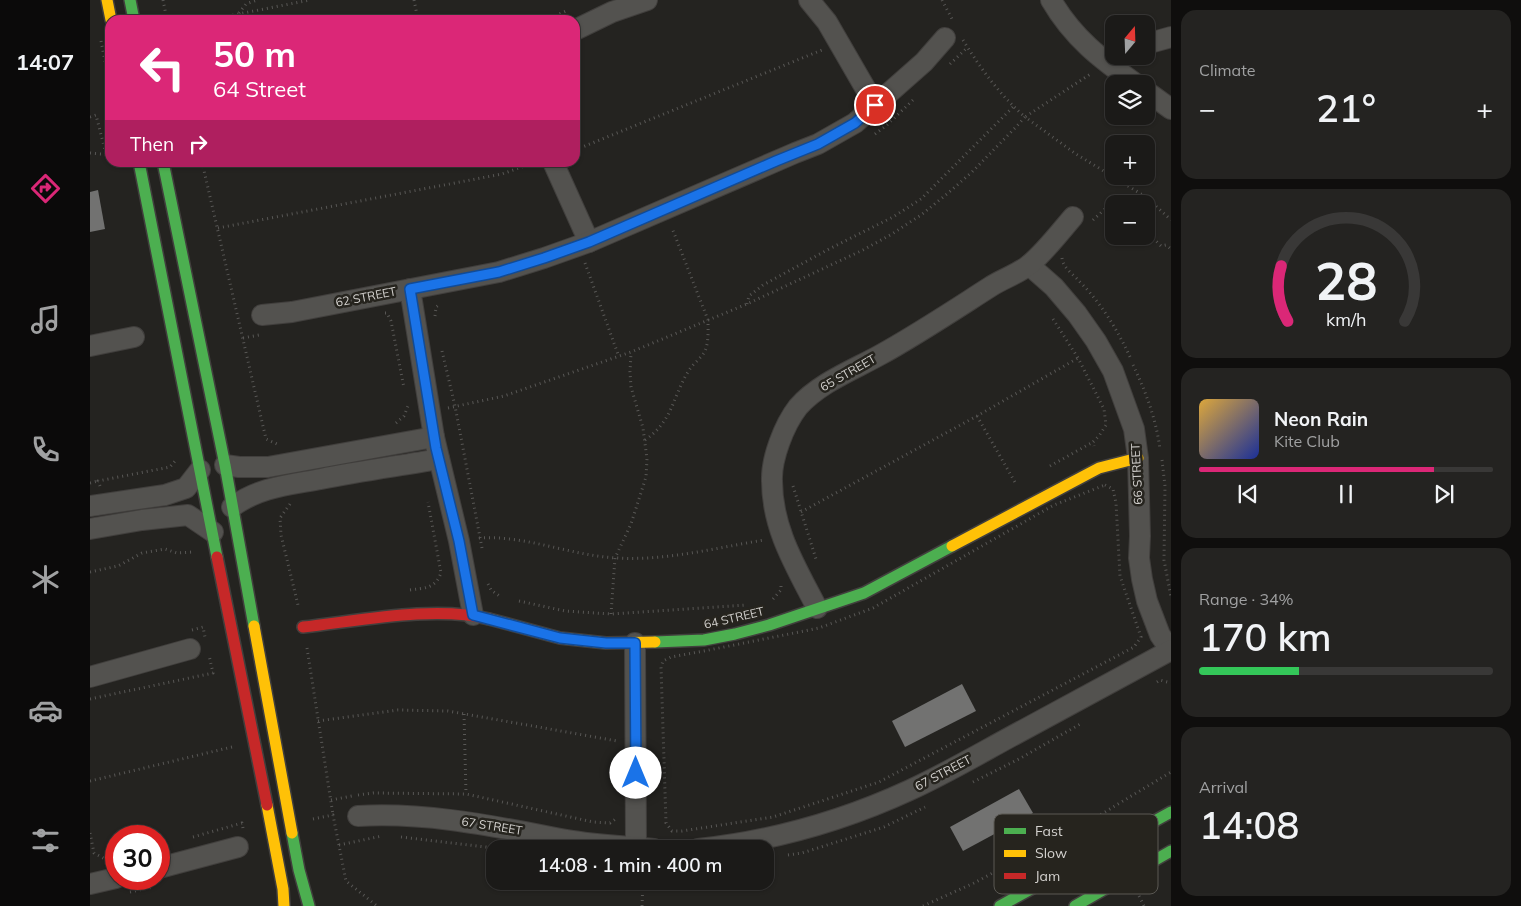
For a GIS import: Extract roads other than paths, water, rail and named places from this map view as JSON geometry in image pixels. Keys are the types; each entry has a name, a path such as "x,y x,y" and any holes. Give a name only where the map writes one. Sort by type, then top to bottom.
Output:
{"street":[{"path":"107,0 110,15"},
{"path":"130,0 133,15"},
{"path":"580,28 612,12 646,0"},
{"path":"809,0 827,22 875,105"},
{"path":"1051,0 1073,32 1105,56"},
{"name":"62 STREET","path":"262,325 292,312 499,272 544,258 591,250 712,188 818,144 855,123 924,62 950,32"},
{"path":"1155,41 1171,37"},
{"path":"1115,65 1126,75"},
{"path":"1155,97 1171,109"},
{"path":"140,167 280,872 284,906"},
{"path":"165,167 225,465 290,822 309,906"},
{"path":"555,167 591,250"},
{"name":"65 STREET","path":"817,608 782,537 773,497 774,460 787,425 797,408 811,394 838,377 892,348 992,285 1029,265 1073,218"},
{"name":"66 STREET","path":"1029,265 1054,287 1076,314 1096,341 1113,371 1134,429 1138,458 1139,558 1142,579 1147,601 1160,634 1171,651"},
{"path":"410,289 434,437 459,541 473,615"},
{"path":"90,346 134,337"},
{"path":"225,465 268,467 434,437"},
{"name":"64 STREET","path":"303,627 407,615 473,615 560,638 606,643 704,640 735,634 769,625 864,593 1099,468 1138,458"},
{"path":"232,507 249,496 269,488 439,459"},
{"path":"98,505 165,495 186,488 200,470"},
{"path":"90,529 142,520 188,515 213,532"},
{"path":"635,643 645,840"},
{"path":"90,678 190,649"},
{"name":"67 STREET","path":"756,840 802,830 838,819 909,791 1171,651"},
{"path":"1158,819 1171,812"},
{"name":"67 STREET","path":"358,816 387,814 436,818 484,824 573,840"},
{"path":"170,865 238,847"},
{"path":"1158,858 1171,851"},
{"path":"90,884 105,875"},
{"path":"1000,906 1022,894"},
{"path":"1075,906 1096,894"}]}
